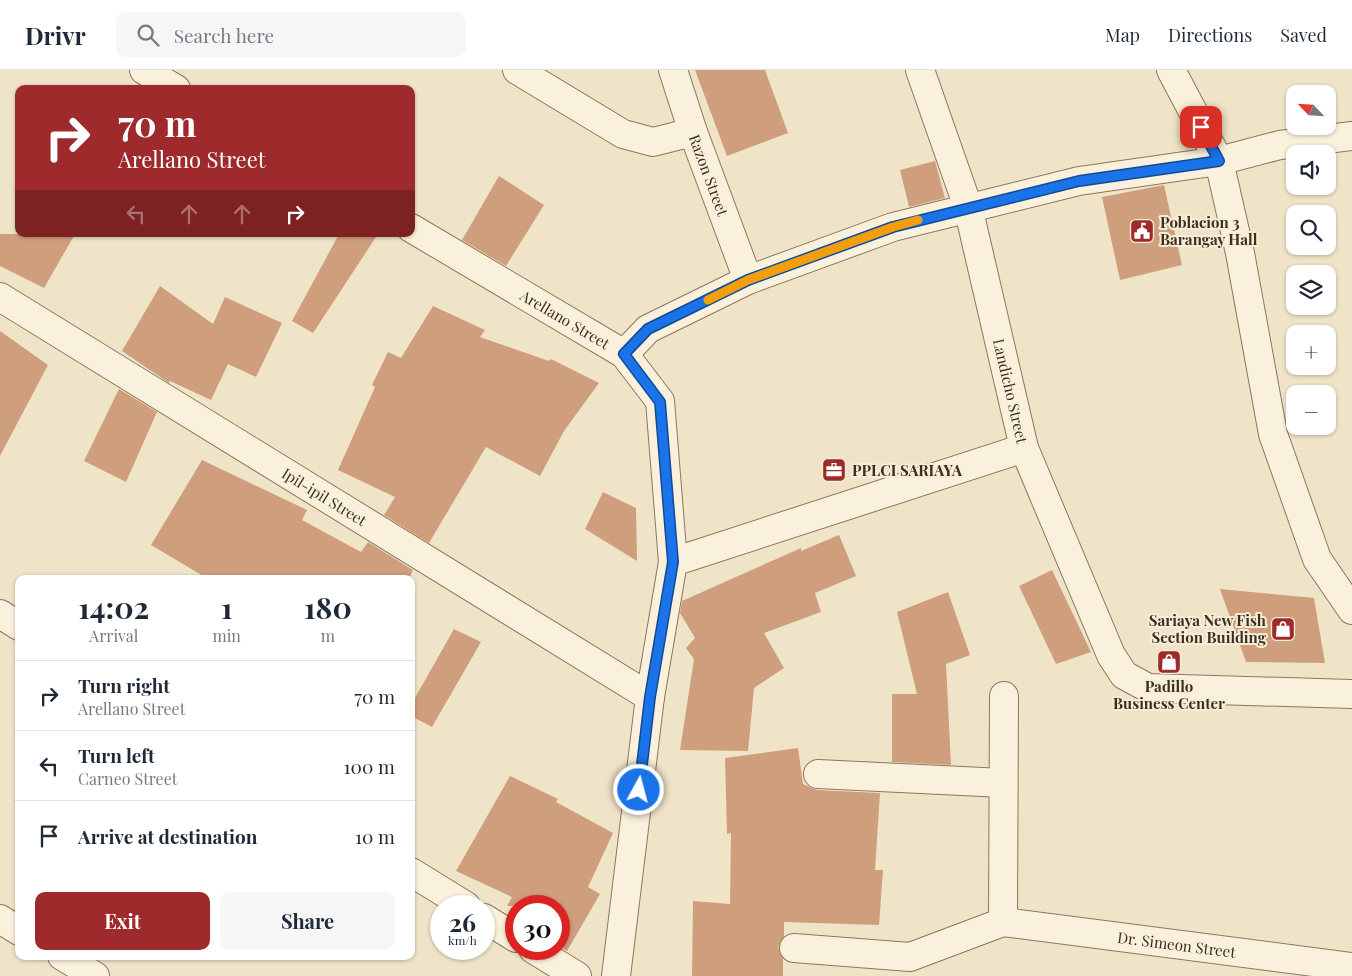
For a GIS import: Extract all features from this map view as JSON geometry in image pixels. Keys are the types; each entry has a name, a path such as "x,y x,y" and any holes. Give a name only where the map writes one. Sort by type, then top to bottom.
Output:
{"street":[{"path":"144,70 169,85"},
{"path":"517,70 623,134 653,142 693,132"},
{"name":"Razon Street","path":"674,70 693,132 748,280"},
{"name":"Landicho Street","path":"920,70 968,207 1024,448 1111,655 1124,675 1148,688 1352,694"},
{"path":"1171,70 1219,161 1240,253 1273,434 1318,559 1352,610"},
{"name":"Arellano Street","path":"415,230 624,354 648,329 748,280 893,227 1079,181 1219,161 1280,145 1352,136"},
{"name":"Ipil-ipil Street","path":"0,297 650,697"},
{"path":"616,976 650,697 673,562 660,402 624,354"},
{"path":"673,562 1024,448"},
{"path":"0,614 15,623"},
{"path":"1002,922 1004,696"},
{"path":"818,774 1003,783"},
{"path":"415,874 448,895"},
{"path":"0,920 15,929"},
{"name":"Dr. Simeon Street","path":"794,948 910,957 1002,922 1352,967"},
{"path":"69,960 95,976"},
{"path":"551,960 577,976"}],"building":[{"path":"695,70 765,70 788,133 727,156"},
{"path":"935,161 945,198 909,207 900,170"},
{"path":"499,176 544,205 506,266 462,240"},
{"name":"Poblacion 3 Barangay Hall","path":"1164,185 1182,265 1120,280 1102,197"},
{"path":"0,234 15,234 15,237 73,237 44,288 0,266"},
{"path":"337,237 376,237 313,333 292,321"},
{"path":"160,286 213,324 225,297 282,323 256,377 228,364 211,400 170,381 169,383 122,351"},
{"path":"433,306 485,330 480,337 549,361 551,359 599,383 564,431 540,476 486,447 429,543 384,515 395,497 338,470 375,387 372,385 388,352 401,358"},
{"path":"0,331 48,365 0,456"},
{"path":"119,389 157,412 126,482 84,461"},
{"path":"202,460 307,510 302,520 361,552 368,542 413,570 411,575 201,575 151,545"},
{"path":"603,492 636,508 637,561 585,529"},
{"path":"839,535 856,576 815,593 821,612 764,633 784,668 754,688 748,751 680,750 694,659 686,648 695,638 680,613 682,601 801,548 801,551"},
{"path":"1052,570 1091,652 1056,664 1019,586"},
{"path":"1220,589 1314,598 1325,663 1246,662"},
{"path":"948,592 970,655 946,664 951,765 892,762 892,694 917,694 897,612"},
{"path":"454,629 481,642 432,727 415,718 415,698"},
{"path":"798,748 803,784 817,790 880,793 875,870 883,870 879,925 784,922 784,937 778,947 783,959 783,976 692,976 693,901 730,904 731,833 727,834 725,758"},
{"path":"510,776 558,799 556,802 613,833 588,887 600,894 570,946 570,895 508,895 456,871"}],"slow traffic":[{"path":"708,300 748,280 893,227 918,220"}],"place":[{"name":"Poblacion 3 Barangay Hall","path":"1142,231"},
{"name":"PPLCI SARIAYA","path":"834,470"},
{"name":"Sariaya New Fish Section Building","path":"1283,629"},
{"name":"Padillo Business Center","path":"1169,662"}],"route":[{"path":"639,790 650,697 673,562 660,402 624,354 648,329 748,280 893,227 1079,181 1219,161 1201,127"}]}
